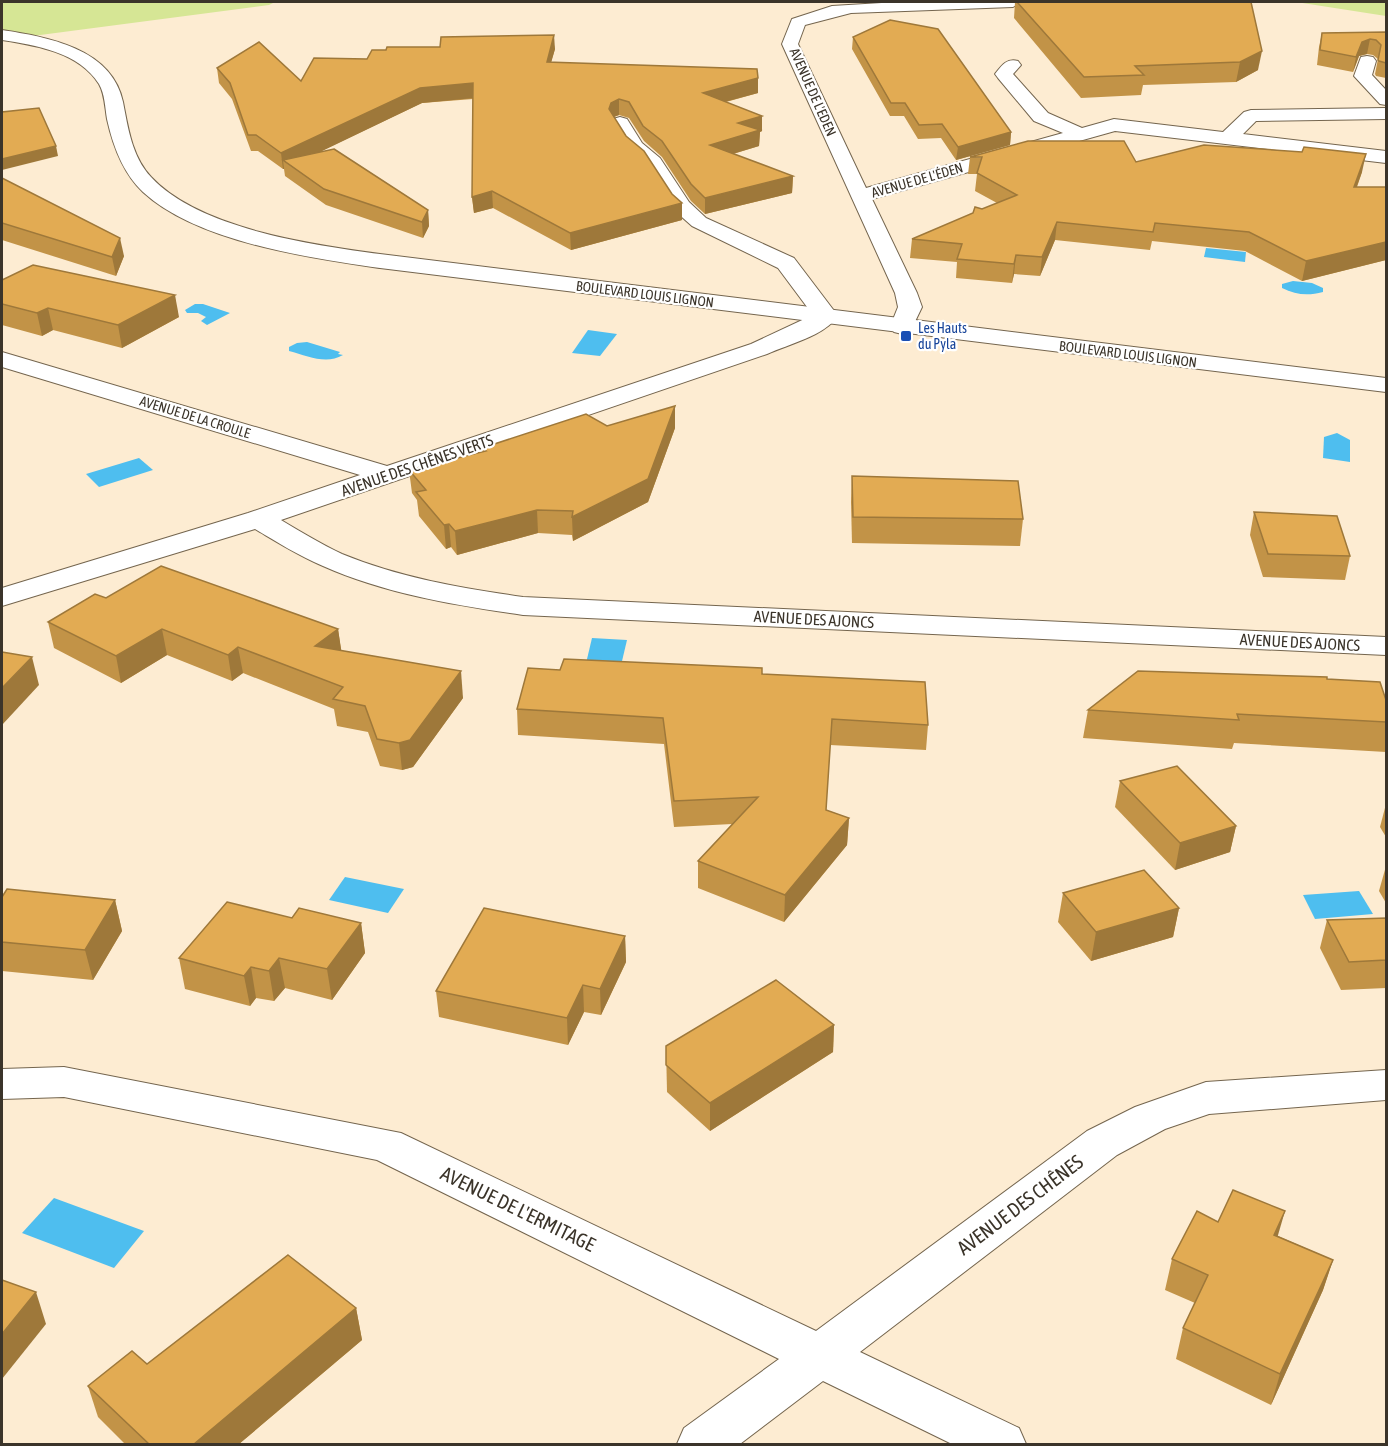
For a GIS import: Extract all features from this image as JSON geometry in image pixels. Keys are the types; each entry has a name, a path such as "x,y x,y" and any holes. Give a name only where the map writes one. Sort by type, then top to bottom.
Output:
{"street":[{"name":"AVENUE DE L'EDEN","path":"860,196 790,44 798,22 832,11 851,8 1013,2"},
{"name":"BOULEVARD LOUIS LIGNON","path":"2,35 46,44 86,61 97,70 107,82 111,92 126,156 133,168 161,196 230,229 315,252 902,327 1386,385"},
{"path":"1367,62 1363,76 1386,100"},
{"path":"1012,65 1004,74 1041,117 1078,133"},
{"path":"1229,137 1251,116 1386,113"},
{"path":"620,123 635,147 653,162 681,206 699,222 786,263 826,316"},
{"name":"AVENUE DE L'ÉDEN","path":"902,327 910,307 906,293 860,196 1078,133 1114,125 1386,156"},
{"name":"AVENUE DES CHÊNES VERTS","path":"2,597 258,519 759,349 816,324 826,316"},
{"name":"AVENUE DE LA CROULE","path":"2,359 388,474"},
{"name":"AVENUE DES AJONCS","path":"258,519 333,560 396,583 447,595 523,606 1386,646"},
{"name":"AVENUE DE L'ERMITAGE","path":"2,1084 64,1082 386,1145 1001,1444"},
{"name":"AVENUE DES CHÊNES","path":"702,1444 1102,1143 1150,1118 1206,1098 1386,1085"}],"green space":[{"path":"2,2 275,2 269,5 2,40"},
{"path":"1296,2 1386,2 1386,16"}],"water":[{"path":"1206,248 1246,252 1245,262 1204,257"},
{"path":"1293,281 1312,283 1323,288 1323,292 1302,294 1282,288 1282,284"},
{"path":"195,304 203,304 230,313 207,325 201,321 206,317 198,313 187,313 185,310"},
{"path":"588,330 617,334 600,356 572,353"},
{"path":"307,342 340,352 338,354 343,355 323,359 289,351 289,347 297,343"},
{"path":"1337,433 1350,440 1350,462 1323,458 1324,437"},
{"path":"139,458 153,470 99,487 86,474"},
{"path":"592,638 627,640 618,678 583,676"},
{"path":"345,877 404,889 388,913 329,900"},
{"path":"1359,891 1373,914 1315,919 1303,895"},
{"path":"54,1198 144,1231 114,1268 22,1233"}],"building":[{"path":"1017,2 1251,2 1262,51 1240,62 1135,66 1144,75 1084,77"},
{"path":"890,20 938,29 1011,132 958,147 942,124 919,125 905,103 891,103 853,37"},
{"path":"1386,32 1386,63 1378,60 1381,45 1376,40 1370,39 1362,42 1356,57 1320,50 1322,33"},
{"path":"554,35 547,62 757,69 758,78 703,93 762,116 738,123 760,130 710,145 793,176 705,198 691,184 662,141 643,126 629,102 619,99 611,103 609,109 626,136 644,151 672,194 682,203 570,233 492,191 472,197 473,83 420,88 281,153 256,135 248,135 230,83 217,68 259,42 301,81 314,58 367,59 372,50 386,50 387,47 440,47 441,37"},
{"path":"39,108 56,146 2,159 2,112"},
{"path":"1028,141 1124,141 1136,162 1204,145 1302,152 1304,147 1366,154 1354,187 1386,187 1386,242 1306,261 1249,232 1155,223 1153,232 1057,222 1042,257 1016,255 1014,264 957,259 962,244 912,239 973,213 975,207 982,209 1017,195 977,173 982,157 970,157"},
{"path":"334,149 428,210 422,222 324,189 283,160"},
{"path":"2,178 120,238 112,257 2,223"},
{"path":"33,265 175,295 118,325 48,308 37,313 2,304 2,280"},
{"path":"675,406 648,479 572,517 573,511 537,510 455,531 449,524 444,525 416,492 426,490 409,470 486,451 482,448 586,414 607,426"},
{"path":"852,476 1018,481 1023,519 853,517"},
{"path":"1254,512 1337,516 1350,556 1268,554"},
{"path":"161,566 338,629 315,646 461,671 410,740 399,743 377,739 365,706 333,699 343,687 238,647 228,655 162,629 116,656 48,622 95,594 106,598"},
{"path":"2,652 32,657 2,688"},
{"path":"564,659 762,668 762,674 925,682 928,725 832,719 826,810 849,818 785,895 698,861 758,797 674,801 663,718 517,709 528,668 560,670"},
{"path":"1138,671 1327,677 1327,679 1380,682 1386,700 1386,722 1237,714 1239,720 1088,710"},
{"path":"1177,766 1236,826 1180,843 1120,781"},
{"path":"1144,870 1179,908 1096,932 1063,893"},
{"path":"7,889 115,900 85,950 2,942 2,897"},
{"path":"227,902 292,918 299,908 361,923 327,969 279,958 269,971 251,967 244,976 179,958"},
{"path":"484,908 625,936 600,989 583,985 567,1018 436,991"},
{"path":"1386,918 1386,960 1349,962 1327,920"},
{"path":"776,980 834,1025 710,1103 666,1065 666,1046"},
{"path":"1233,1190 1285,1211 1274,1235 1333,1260 1280,1374 1183,1328 1208,1275 1172,1259 1197,1211 1218,1222"},
{"path":"288,1255 356,1308 194,1444 149,1444 88,1386 132,1351 147,1364"},
{"path":"2,1280 36,1292 2,1334"}],"place":[{"name":"Les Hauts du Pyla","path":"906,336"}]}
